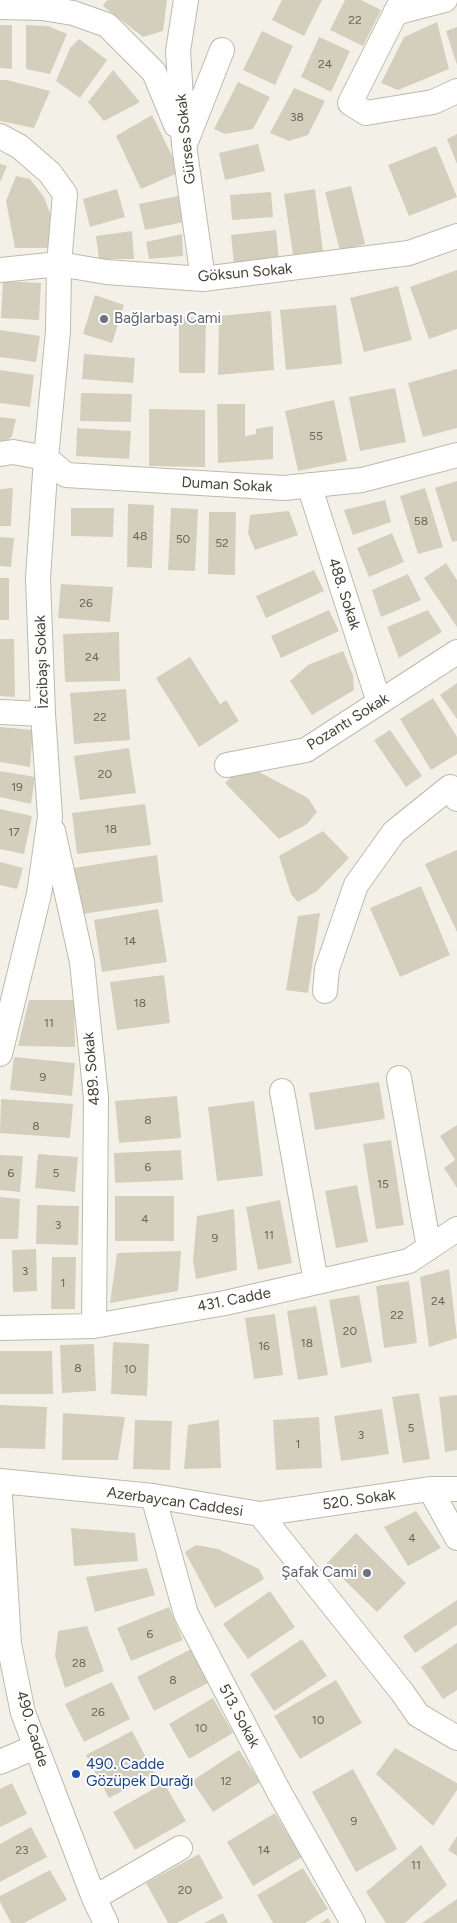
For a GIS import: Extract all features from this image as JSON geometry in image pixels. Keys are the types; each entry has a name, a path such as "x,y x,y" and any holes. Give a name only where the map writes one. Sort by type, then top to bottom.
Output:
{"street":[{"name":"Gürses Sokak","path":"186,0 178,51 184,145 203,279"},
{"path":"445,0 399,6 350,103 366,114 433,102 457,91"},
{"path":"0,7 42,8 73,13 107,25 154,72 184,145"},
{"path":"184,145 222,50"},
{"name":"İzcibaşı Sokak","path":"0,136 26,152 50,173 65,194 59,264 58,331 46,458 38,578 43,714 50,817 39,894 0,1054"},
{"name":"Göksun Sokak","path":"0,270 59,264 106,272 203,279 408,253 457,236"},
{"path":"0,454 13,452 46,458"},
{"name":"Duman Sokak","path":"46,458 66,475 284,488 362,480 457,455"},
{"name":"488. Sokak","path":"309,485 379,702"},
{"name":"Pozantı Sokak","path":"227,764 306,750 457,652"},
{"path":"0,712 43,714"},
{"path":"324,991 327,969 356,886 394,832 454,793"},
{"name":"489. Sokak","path":"50,817 82,962 96,1098 94,1326"},
{"path":"399,1078 429,1248"},
{"path":"282,1091 316,1282"},
{"name":"431. Cadde","path":"0,1328 94,1326 225,1303 409,1261 457,1229"},
{"name":"Azerbaycan Caddesi","path":"0,1481 153,1496 260,1514 402,1692 418,1716 457,1738"},
{"path":"430,1489 457,1538"},
{"name":"520. Sokak","path":"260,1514 430,1489 457,1489"},
{"name":"490. Cadde","path":"0,1495 9,1644 23,1713 100,1916"},
{"name":"513. Sokak","path":"153,1496 186,1614 278,1790 353,1923"},
{"path":"0,1762 35,1747"},
{"path":"100,1916 180,1848"}],"building":[{"path":"107,0 167,0 163,31 143,37 103,6"},
{"path":"282,0 322,0 304,36 272,20"},
{"path":"345,0 361,0 381,10 363,46 330,30"},
{"path":"437,22 449,69 398,90 381,83 404,37"},
{"path":"0,25 12,25 12,69 0,68"},
{"path":"26,25 48,26 67,34 50,74 26,69"},
{"path":"457,27 457,65 446,31"},
{"path":"262,31 293,46 275,85 243,70"},
{"path":"319,37 350,51 331,92 301,77"},
{"path":"79,39 107,60 80,98 56,81 70,48"},
{"path":"113,70 140,102 104,121 88,102"},
{"path":"0,80 7,80 50,91 34,128 0,121"},
{"path":"238,82 270,97 253,129 225,134 214,129"},
{"path":"294,88 325,101 308,135 289,141 270,133"},
{"path":"152,115 180,172 141,189 116,136"},
{"path":"457,134 457,164 447,139"},
{"path":"258,144 265,171 225,180 219,153"},
{"path":"436,146 457,197 409,216 388,165"},
{"path":"0,164 7,166 0,182"},
{"path":"16,176 30,179 44,197 53,221 52,248 15,248 6,201"},
{"path":"351,186 365,244 340,251 325,192"},
{"path":"117,189 125,217 90,227 83,199"},
{"path":"315,189 323,251 293,255 284,194"},
{"path":"271,192 273,217 232,220 230,195"},
{"path":"178,196 184,222 145,230 139,204"},
{"path":"276,230 279,260 234,265 231,235"},
{"path":"132,231 134,259 99,259 96,236"},
{"path":"182,234 183,256 149,259 146,242"},
{"path":"457,270 457,329 429,339 410,287"},
{"path":"3,281 41,283 39,320 1,318"},
{"path":"398,286 412,340 364,352 350,298"},
{"name":"Bağlarbaşı Cami","path":"95,295 124,305 112,343 83,334"},
{"path":"336,305 342,364 286,370 280,310"},
{"path":"271,311 274,370 218,375 219,316"},
{"path":"179,317 206,318 205,373 179,373"},
{"path":"0,330 40,336 36,362 0,357"},
{"path":"84,354 135,358 133,383 82,379"},
{"path":"457,369 457,428 423,437 408,383"},
{"path":"0,370 34,375 30,407 0,403"},
{"path":"395,388 406,442 360,451 349,397"},
{"path":"81,393 132,394 131,422 80,421"},
{"path":"334,400 347,461 298,471 285,411"},
{"path":"217,404 245,404 245,436 256,434 256,429 273,426 273,459 218,463"},
{"path":"149,409 205,410 205,467 149,466"},
{"path":"0,417 16,419 12,436 7,441 0,442"},
{"path":"77,428 131,431 129,459 76,456"},
{"path":"457,481 457,541 452,542 435,488"},
{"path":"13,488 11,526 0,526 0,489"},
{"path":"425,488 443,547 418,554 400,496"},
{"path":"385,500 391,522 353,535 344,510"},
{"path":"128,504 154,505 152,568 127,567"},
{"path":"71,508 114,508 113,537 71,536"},
{"path":"171,508 198,509 195,571 168,570"},
{"path":"289,511 298,535 255,550 248,533 250,515"},
{"path":"209,512 236,512 235,575 208,574"},
{"path":"392,533 404,562 369,577 357,548"},
{"path":"0,537 14,538 11,567 0,566"},
{"path":"446,563 457,580 457,627 424,578"},
{"path":"314,570 324,591 266,618 256,596"},
{"path":"408,574 421,600 381,617 372,590"},
{"path":"0,578 9,578 9,620 0,620"},
{"path":"61,584 113,587 110,622 58,618"},
{"path":"329,610 339,631 281,658 271,636"},
{"path":"428,610 442,632 399,658 387,627"},
{"path":"119,632 120,681 65,682 63,634"},
{"path":"0,639 14,639 15,697 0,696"},
{"path":"343,651 353,675 354,690 312,715 290,681 308,665"},
{"path":"190,657 220,704 226,700 239,721 199,747 156,678"},
{"path":"457,683 457,719 440,695"},
{"path":"126,689 130,740 74,744 70,693"},
{"path":"433,698 457,737 457,754 431,770 400,719"},
{"path":"0,727 33,730 30,767 0,762"},
{"path":"390,730 422,776 406,787 374,740"},
{"path":"129,748 136,793 80,800 74,756"},
{"path":"248,766 308,798 317,812 307,824 279,839 225,783 235,773"},
{"path":"0,771 35,777 31,804 0,797"},
{"path":"145,804 151,845 77,854 72,813"},
{"path":"0,809 32,816 24,854 0,849"},
{"path":"323,831 349,858 317,891 298,902 291,894 279,856"},
{"path":"457,850 457,932 425,864"},
{"path":"157,855 163,902 82,914 73,868"},
{"path":"0,862 23,868 17,889 0,885"},
{"path":"421,886 450,955 400,977 370,908"},
{"path":"158,909 167,962 102,972 94,920"},
{"path":"320,913 308,993 286,990 298,916"},
{"path":"164,975 170,1023 117,1030 110,982"},
{"path":"29,1000 74,1000 75,1047 18,1046"},
{"path":"14,1057 75,1063 72,1096 10,1090"},
{"path":"379,1082 385,1119 315,1130 309,1093"},
{"path":"177,1096 181,1138 119,1143 115,1101"},
{"path":"1,1099 73,1104 70,1138 0,1133"},
{"path":"254,1101 263,1176 217,1181 208,1107"},
{"path":"457,1125 457,1188 444,1168 455,1160 440,1136"},
{"path":"391,1140 404,1225 376,1229 363,1144"},
{"path":"181,1150 183,1180 115,1183 114,1153"},
{"path":"38,1154 78,1157 75,1192 35,1188"},
{"path":"0,1155 23,1156 20,1192 0,1190"},
{"path":"357,1185 368,1242 336,1248 325,1191"},
{"path":"115,1196 174,1196 174,1241 115,1241"},
{"path":"0,1197 20,1199 18,1239 0,1239"},
{"path":"280,1200 292,1263 258,1270 246,1207"},
{"path":"37,1205 79,1206 78,1245 36,1244"},
{"path":"234,1209 237,1270 196,1279 193,1260 197,1216"},
{"path":"36,1249 37,1291 13,1292 12,1250"},
{"path":"181,1251 178,1291 110,1303 117,1253"},
{"path":"52,1257 76,1257 75,1309 51,1309"},
{"path":"449,1269 457,1338 429,1347 420,1277"},
{"path":"409,1281 417,1343 384,1348 376,1286"},
{"path":"359,1295 372,1362 341,1368 329,1300"},
{"path":"316,1306 328,1375 298,1380 287,1311"},
{"path":"275,1314 283,1375 254,1379 245,1318"},
{"path":"113,1342 149,1344 147,1396 111,1394"},
{"path":"94,1344 96,1391 62,1393 60,1345"},
{"path":"0,1351 52,1351 53,1394 0,1394"},
{"path":"419,1393 430,1459 403,1463 392,1397"},
{"path":"457,1395 457,1450 445,1452 439,1397"},
{"path":"0,1405 47,1407 45,1449 0,1448"},
{"path":"382,1409 389,1454 341,1461 334,1416"},
{"path":"63,1413 125,1417 118,1460 62,1460"},
{"path":"319,1417 322,1468 276,1470 273,1420"},
{"path":"135,1420 172,1421 170,1470 133,1469"},
{"path":"219,1420 221,1468 184,1469 188,1425"},
{"path":"416,1511 441,1548 408,1566 384,1527"},
{"path":"71,1528 135,1533 138,1561 74,1566"},
{"name":"Şafak Cami","path":"356,1533 406,1583 377,1612 327,1563"},
{"path":"196,1545 218,1549 259,1569 264,1579 215,1608 185,1552"},
{"path":"147,1568 155,1595 95,1612 86,1577"},
{"path":"270,1591 295,1627 248,1659 223,1624"},
{"path":"457,1600 457,1625 415,1653 403,1636"},
{"path":"169,1607 183,1640 131,1661 117,1628"},
{"path":"87,1626 104,1671 65,1688 55,1656 58,1631"},
{"path":"302,1639 327,1676 274,1711 250,1674"},
{"path":"457,1643 457,1690 443,1699 421,1667"},
{"path":"191,1649 208,1683 154,1711 137,1677"},
{"path":"336,1680 362,1723 300,1759 274,1716"},
{"path":"112,1682 130,1719 84,1742 65,1704"},
{"path":"213,1698 233,1733 189,1759 169,1724"},
{"path":"132,1731 155,1774 109,1798 86,1755"},
{"path":"395,1748 457,1783 457,1790 433,1826 376,1774"},
{"path":"239,1750 260,1782 213,1812 192,1781"},
{"path":"353,1769 397,1849 356,1872 312,1792"},
{"path":"12,1783 27,1814 0,1827 0,1789"},
{"path":"164,1783 186,1821 135,1850 113,1812"},
{"path":"275,1813 302,1857 253,1886 227,1842"},
{"path":"31,1827 47,1857 0,1882 0,1844"},
{"path":"457,1836 457,1856 448,1850"},
{"path":"421,1845 447,1885 405,1923 386,1923 366,1892"},
{"path":"199,1854 223,1898 177,1923 168,1923 146,1883"},
{"path":"303,1868 328,1909 305,1923 273,1923 257,1895"},
{"path":"50,1870 67,1900 24,1923 11,1923 0,1902 0,1896"},
{"path":"457,1899 457,1923 422,1923"},
{"path":"223,1913 228,1923 204,1923"},
{"path":"328,1918 331,1923 320,1923"}],"place":[{"name":"Bağlarbaşı Cami","path":"104,319"},
{"name":"Şafak Cami","path":"367,1573"},
{"name":"490. Cadde Gözüpek Durağı","path":"76,1774"}]}
